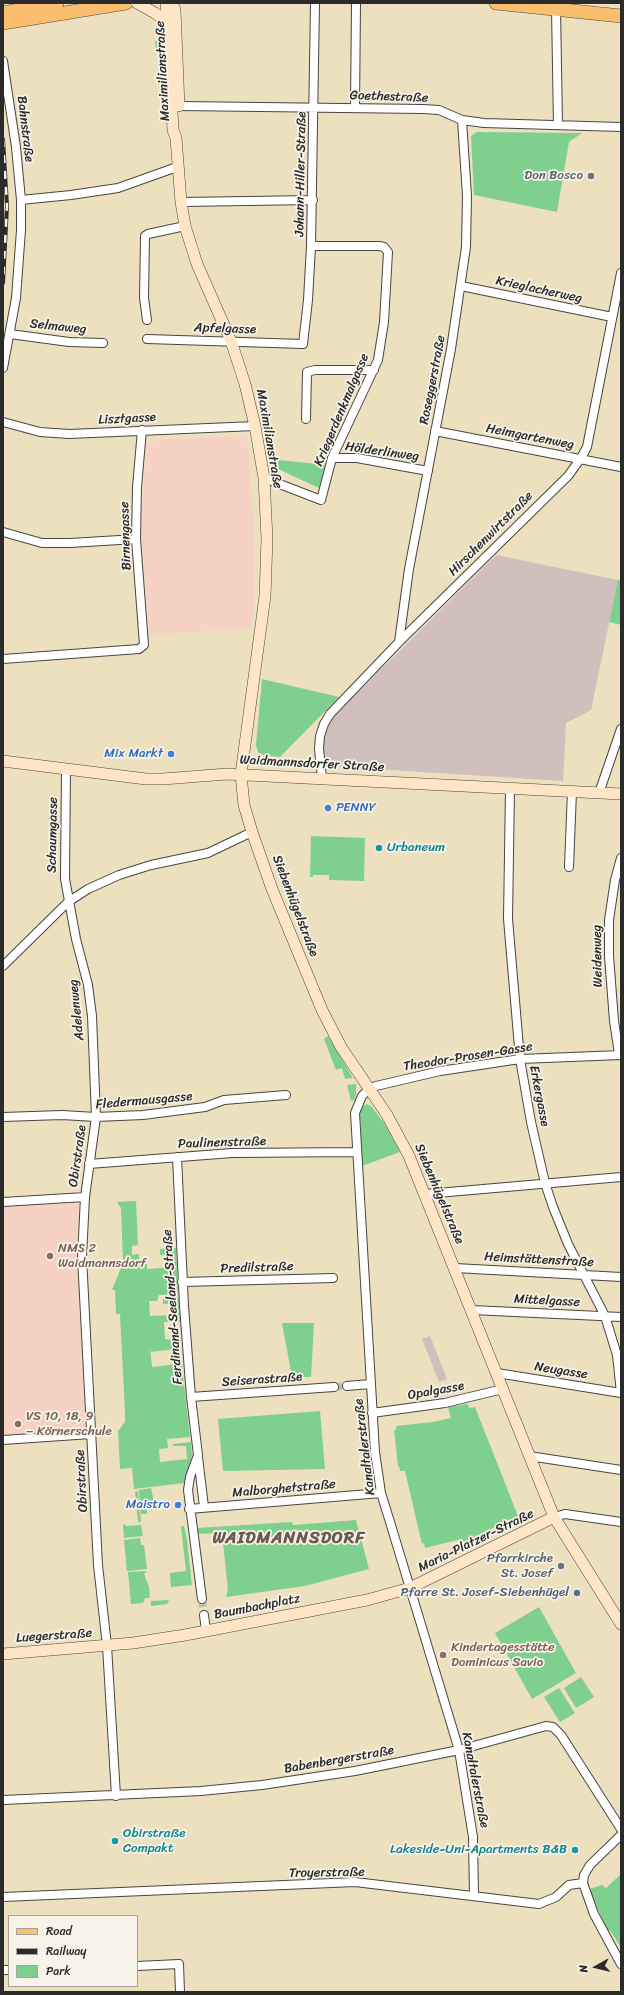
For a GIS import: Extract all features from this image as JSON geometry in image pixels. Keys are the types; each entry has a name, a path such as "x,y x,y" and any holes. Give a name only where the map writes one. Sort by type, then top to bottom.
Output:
{"main road":[{"path":"3,13 57,3"},
{"path":"3,23 126,3"},
{"path":"496,3 556,8 621,16"}],"street":[{"path":"137,3 163,19 167,28"},
{"name":"Maximilianstraße","path":"166,3 173,130 176,138 177,167 185,226 197,264 231,341 245,384 255,426 264,478 267,539 265,596 241,774"},
{"name":"Maximilianstraße","path":"172,3 174,10 180,130 176,138"},
{"name":"Johann-Hiller-Straße","path":"303,344 308,300 313,200 315,3"},
{"path":"355,108 356,3"},
{"path":"556,8 558,125"},
{"name":"Bahnstraße","path":"3,61 16,147 21,200 18,279 10,334 3,368"},
{"name":"Goethestraße","path":"179,106 439,110 462,120 621,128"},
{"name":"Roseggerstraße","path":"399,642 408,569 451,349 467,239 462,120"},
{"path":"21,200 118,188 177,167"},
{"path":"181,202 313,200"},
{"path":"147,320 144,298 145,236 148,234 185,226"},
{"name":"Kriegerdenkmalgasse","path":"264,478 321,500 332,458 378,360 384,322 388,252 384,247 379,246 311,246"},
{"name":"Hirschenwirtstraße","path":"322,778 319,749 320,736 324,724 330,714 399,642 568,476 581,458 587,447 621,273"},
{"name":"Krieglacherweg","path":"461,286 612,317"},
{"name":"Selmaweg","path":"10,334 69,342 103,343"},
{"name":"Apfelgasse","path":"147,339 303,344"},
{"path":"306,419 307,372 315,370 374,370"},
{"name":"Lisztgasse","path":"3,422 50,434 255,426"},
{"name":"Birnengasse","path":"3,659 139,649 144,645 136,539 137,487 142,430"},
{"name":"Heimgartenweg","path":"435,431 621,466"},
{"name":"Hölderlinweg","path":"332,458 357,458 428,471"},
{"path":"3,532 42,543 70,544 136,539"},
{"path":"599,793 621,729"},
{"name":"Waidmannsdorfer Straße","path":"3,761 162,779 241,774 621,794"},
{"name":"Schaumgasse","path":"66,768 65,879 68,902"},
{"name":"Siebenhügelstraße","path":"241,774 244,805 252,832 272,889 322,1010 341,1047 387,1115 409,1156 426,1194 554,1518 621,1624"},
{"name":"Erkergasse","path":"510,789 508,918 520,1059 545,1183 568,1244 605,1316 617,1355 621,1393"},
{"path":"569,867 572,791"},
{"path":"3,966 68,902 88,889 119,875 151,865 208,854 252,832"},
{"name":"Weidenweg","path":"620,1054 614,1021 609,956 609,920 615,880 621,858"},
{"name":"Adelenweg","path":"68,902 91,1001 96,1117"},
{"name":"Theodor-Prosen-Gasse","path":"369,1089 440,1071 520,1059 620,1054"},
{"name":"Kanaltalerstraße","path":"369,1089 362,1096 355,1113 356,1152 375,1452 381,1493 459,1750 474,1837 474,1896"},
{"name":"Fledermausgasse","path":"3,1117 62,1115 96,1117 143,1115 205,1108 224,1100 286,1096"},
{"name":"Obirstraße","path":"96,1117 85,1197 82,1257 98,1565 107,1646 116,1796"},
{"name":"Paulinenstraße","path":"89,1164 232,1152 356,1152"},
{"name":"Ferdinand-Seeland-Straße","path":"177,1157 182,1282 191,1396 204,1507"},
{"path":"426,1194 621,1177"},
{"path":"3,1202 85,1197"},
{"name":"Heimstättenstraße","path":"455,1268 621,1277"},
{"name":"Predilstraße","path":"182,1282 333,1278"},
{"name":"Mittelgasse","path":"472,1310 621,1317"},
{"name":"Neugasse","path":"497,1373 621,1393"},
{"path":"347,1386 370,1384"},
{"name":"Seiserastraße","path":"191,1396 334,1387"},
{"name":"Opalgasse","path":"372,1413 445,1403 503,1389"},
{"path":"3,1440 91,1434"},
{"name":"Ferdinand-Seeland-Straße","path":"198,1455 189,1482 189,1509 202,1599"},
{"path":"529,1456 621,1470"},
{"name":"Malborghetstraße","path":"189,1509 381,1493"},
{"path":"554,1518 566,1514 621,1522"},
{"name":"Maria-Platzer-Straße","path":"410,1588 554,1518"},
{"name":"Baumbachplatz","path":"107,1646 206,1631 348,1604 410,1588"},
{"path":"204,1615 206,1631"},
{"name":"Luegerstraße","path":"3,1654 107,1646"},
{"name":"Babenbergerstraße","path":"3,1800 116,1796 201,1791 262,1785 355,1771 459,1750 546,1726 553,1727 561,1736 621,1829"},
{"path":"621,1835 590,1865 584,1875 583,1883 594,1914 621,1964"},
{"name":"Troyerstraße","path":"3,1897 355,1882 539,1904 556,1897 570,1885 583,1883"},
{"path":"138,1966 178,1964 180,1992"}],"shaded area":[{"path":"247,436 254,523 255,600 251,628 149,635 141,530 146,443 163,439"},
{"path":"496,555 618,580 591,710 566,723 563,781 327,766 324,750 324,737 331,719"},
{"path":"80,1201 76,1245 87,1431 3,1437 3,1206"},
{"path":"430,1336 447,1379 439,1382 422,1339"}],"green space":[{"path":"155,41 161,41 161,53 158,53 156,50"},
{"path":"477,132 582,133 569,142 557,212 474,195 471,136"},
{"path":"270,459 326,465 319,488 276,468"},
{"path":"618,580 621,580 621,625 609,622"},
{"path":"262,679 339,697 280,757 263,755 258,752 256,745"},
{"path":"311,836 365,838 364,881 329,880 329,875 313,875 313,877 310,877"},
{"path":"328,1036 353,1078 345,1079 342,1068 336,1070 324,1039"},
{"path":"356,1084 356,1095 354,1100 351,1101 347,1085"},
{"path":"367,1104 372,1107 386,1126 400,1152 362,1166 360,1116 361,1107"},
{"path":"136,1201 138,1245 132,1246 132,1255 139,1254 139,1260 147,1260 147,1269 173,1267 173,1254 160,1255 160,1249 176,1248 178,1294 159,1295 157,1301 149,1301 150,1316 176,1315 175,1303 163,1304 163,1298 179,1297 180,1322 164,1322 165,1339 179,1341 190,1437 167,1439 168,1448 159,1449 160,1462 187,1459 186,1446 173,1446 173,1444 191,1442 192,1455 184,1483 134,1489 132,1468 120,1469 118,1431 125,1422 125,1412 120,1314 116,1314 115,1290 112,1290 123,1263 121,1208 117,1202","holes":["150,1347 151,1352 175,1349 177,1364 152,1367"]},
{"path":"282,1323 314,1323 311,1377 292,1377"},
{"path":"468,1404 469,1408 475,1407 518,1516 464,1542 462,1539 425,1548 424,1543 422,1544 405,1471 400,1471 398,1466 394,1430 396,1430 396,1426 433,1422 451,1418 448,1407"},
{"path":"320,1411 325,1469 223,1471 218,1419"},
{"path":"151,1488 155,1506 147,1507 147,1514 141,1514 139,1490"},
{"path":"138,1491 141,1522 138,1522 135,1492"},
{"path":"356,1520 369,1569 305,1586 226,1597 228,1590 222,1533 197,1534 197,1528 292,1522 293,1525"},
{"path":"125,1524 126,1526 141,1525 143,1536 124,1538 123,1525"},
{"path":"181,1526 184,1526 187,1540 192,1585 171,1587 170,1573 186,1571"},
{"path":"140,1538 141,1545 144,1545 147,1569 127,1571 124,1540"},
{"path":"147,1571 144,1574 149,1587 150,1598 145,1598 143,1603 131,1604 128,1572"},
{"path":"169,1600 167,1604 151,1606 151,1601"},
{"path":"539,1607 576,1673 532,1699 495,1633"},
{"path":"581,1677 594,1697 576,1708 564,1688"},
{"path":"559,1688 575,1713 560,1722 544,1697"},
{"path":"621,1874 621,1948 612,1933 607,1929 589,1889 602,1885 606,1888"}],"tunnel":[{"path":"334,1387 347,1386"},
{"path":"202,1599 204,1615"}],"railway":[{"path":"3,139 7,206 3,283"}],"place":[{"name":"Don Bosco","path":"591,176"},
{"name":"Mix Markt","path":"171,754"},
{"name":"PENNY","path":"328,808"},
{"name":"Urbaneum","path":"379,848"},
{"name":"NMS 2 Waidmannsdorf","path":"50,1256"},
{"name":"VS 10, 18, 9 – Körnerschule","path":"18,1424"},
{"name":"Maistro","path":"178,1505"},
{"name":"Pfarrkirche St. Josef","path":"561,1566"},
{"name":"Pfarre St. Josef-Siebenhügel","path":"577,1593"},
{"name":"Kindertagesstätte Dominicus Savio","path":"443,1655"},
{"name":"Obirstraße Compakt","path":"115,1841"},
{"name":"Lakeside-Uni-Apartments B&B","path":"575,1850"}],"district":[{"name":"WAIDMANNSDORF","path":"289,1539"}]}
